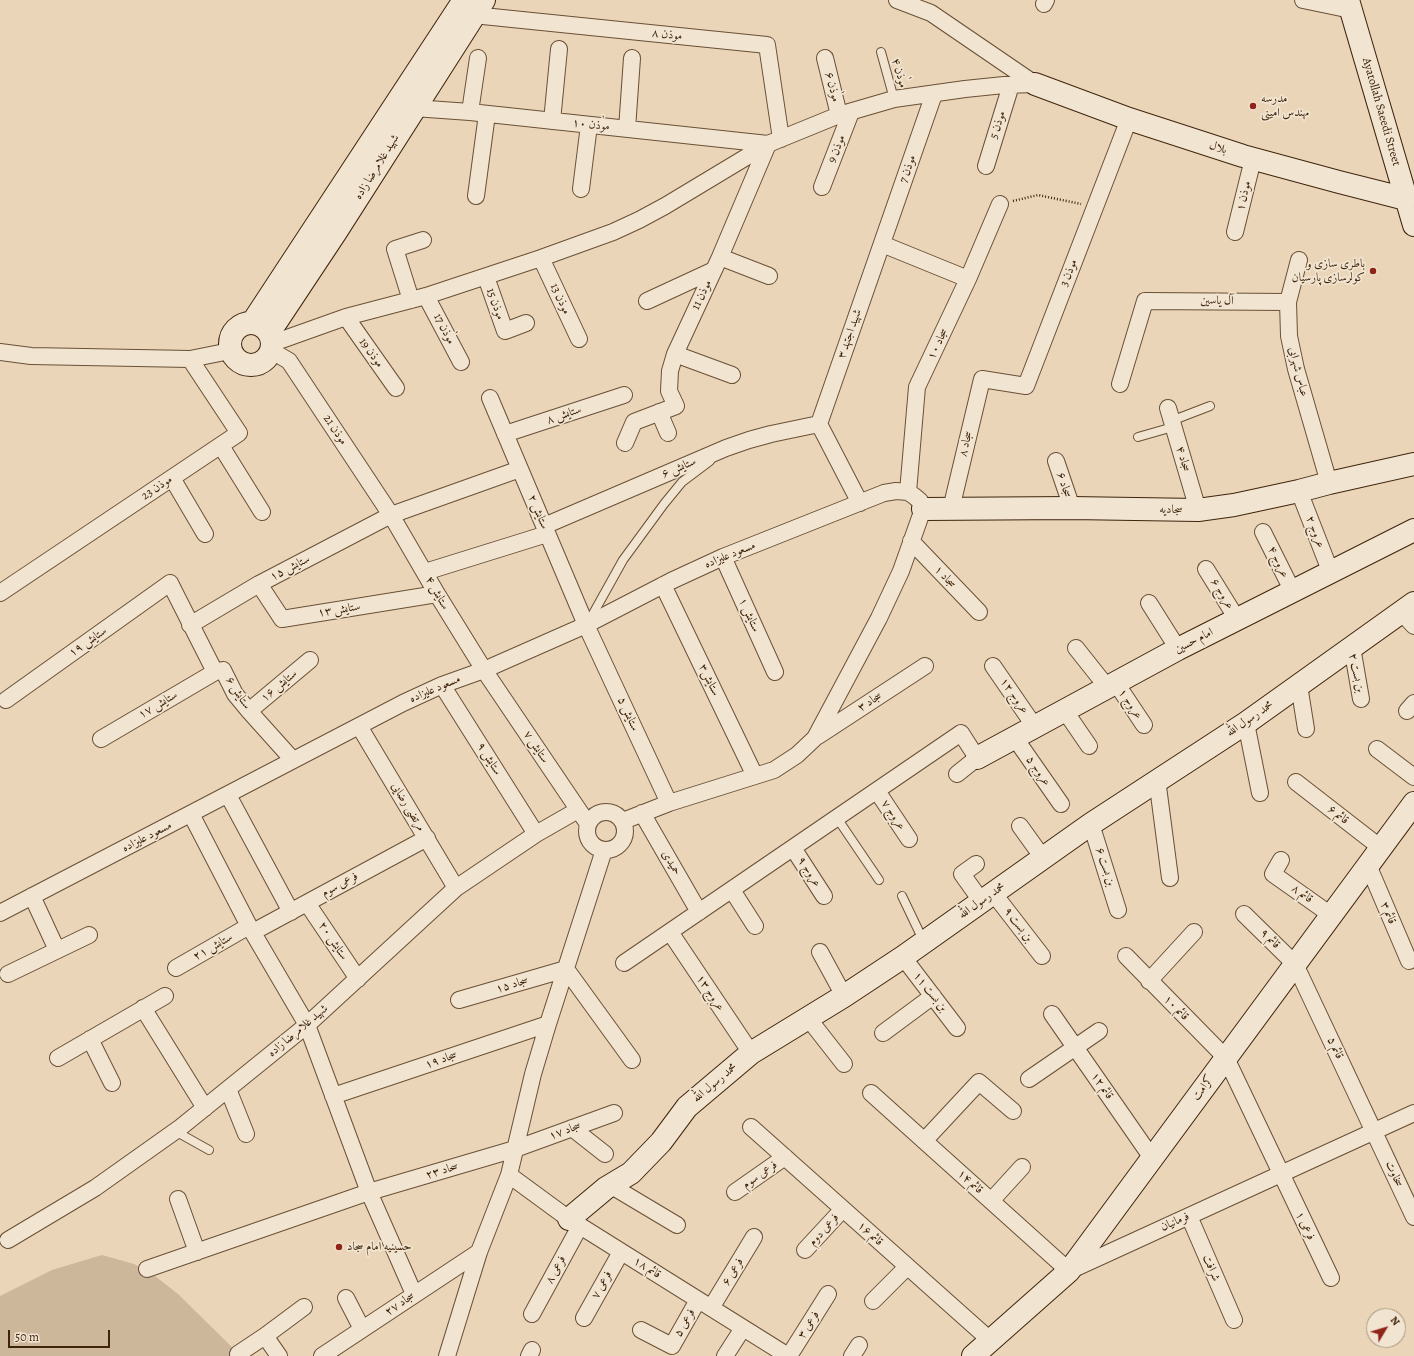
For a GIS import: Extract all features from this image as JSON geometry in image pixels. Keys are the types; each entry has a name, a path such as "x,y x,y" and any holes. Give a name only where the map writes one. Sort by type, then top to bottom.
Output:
{"street":[{"path":"897,0 932,6 1035,84"},
{"path":"1303,0 1349,5"},
{"name":"شهید غلامرضا زاده","path":"266,337 336,232 414,108 474,5"},
{"name":"شهید غلامرضا زاده","path":"266,337 474,5"},
{"name":"موذن ۸","path":"474,5 767,45 775,141"},
{"name":"Ayatollah Saeedi Street","path":"1349,5 1411,212"},
{"path":"552,121 559,49"},
{"path":"470,112 478,58"},
{"path":"626,129 632,58"},
{"name":"موٰذن ۶","path":"825,58 845,114"},
{"path":"266,337 264,361 255,366 245,365 236,360 230,351 229,341 234,331 242,325 266,337 346,318 419,298 486,277 582,244 639,220 775,141 845,114 894,100 965,89 1035,84"},
{"name":"بلال","path":"1035,84 1129,119 1411,212"},
{"name":"موذن 5","path":"986,166 1011,85"},
{"name":"موذن 7","path":"882,244 934,94"},
{"name":"موٰذن ۱۰","path":"414,108 470,112 626,129 775,141"},
{"path":"476,196 487,114"},
{"name":"موذن 9","path":"822,187 845,114"},
{"name":"موذن 3","path":"982,379 1026,386 1129,119"},
{"path":"581,189 589,125"},
{"name":"موذن 11","path":"625,444 634,422 676,406 669,390 670,371 675,354 775,141"},
{"name":"موذن ۱","path":"1235,232 1253,159"},
{"name":"سجاد ۱۰","path":"908,492 917,387 968,278 1000,204"},
{"name":"موٰذن 17","path":"423,240 395,249 419,298 462,362"},
{"path":"882,244 968,278"},
{"name":"شهید اجتهد ۳","path":"819,424 882,244"},
{"name":"موذن 13","path":"541,258 579,339"},
{"name":"عباس شهرابی","path":"1299,260 1288,302 1289,336 1296,369 1329,483"},
{"path":"647,300 717,264 769,276"},
{"name":"موذن 15","path":"486,277 505,331 526,323"},
{"name":"آل یاسین","path":"1120,384 1145,301 1288,302"},
{"name":"موذن 19","path":"346,318 396,388"},
{"name":"موذن 21","path":"266,337 289,361 391,515"},
{"path":"0,352 31,356 190,359 230,351"},
{"path":"675,354 732,375"},
{"name":"موذن 23","path":"0,593 239,433 190,359"},
{"name":"سجاد ۸","path":"951,509 982,379"},
{"name":"ستایش ۸","path":"505,434 624,395"},
{"name":"ستایش ۲","path":"490,398 586,625"},
{"path":"660,412 668,433"},
{"name":"سجاد ۴","path":"1171,419 1198,510"},
{"path":"819,424 860,503"},
{"name":"ستایش ۶","path":"546,530 726,448 771,434 819,424"},
{"path":"220,446 262,512"},
{"name":"سجاد ۶","path":"1056,461 1072,508"},
{"name":"سجادیه","path":"923,510 1072,508 1198,510 1234,505 1300,491 1414,464"},
{"path":"391,515 520,469"},
{"path":"172,478 205,534"},
{"name":"مسعود علیزاده","path":"0,913 293,760 442,685 484,670 586,625 663,585 723,557 884,493 896,491 908,492"},
{"name":"عروج ۲","path":"1300,491 1331,573"},
{"path":"623,820 669,803 774,770 797,755 815,738 879,618 901,571 923,510 920,501 908,492"},
{"name":"ستایش ۴","path":"391,515 437,594 484,670"},
{"name":"ستایش ۱۵","path":"190,625 259,584 391,515"},
{"path":"425,572 546,530"},
{"name":"امام حسین","path":"977,758 1178,649 1414,530"},
{"name":"عروج ۴","path":"1263,532 1293,592"},
{"name":"سجاد ۱","path":"912,541 979,612"},
{"name":"ستایش ۱","path":"723,557 775,672"},
{"name":"عروج ۶","path":"1206,569 1237,619"},
{"name":"ستایش ۶","path":"170,583 215,672 223,670 235,694 249,712 293,760"},
{"name":"ستایش ۱۹","path":"6,700 170,583"},
{"name":"ستایش ۱۳","path":"259,584 282,619 437,594"},
{"name":"ستایش۳","path":"663,585 755,776"},
{"path":"1149,603 1178,649"},
{"name":"محمد رسول الله","path":"574,1222 610,1185 631,1173 661,1142 687,1107 751,1053 844,996 903,957 1091,824 1157,779 1246,723 1352,647 1410,614"},
{"name":"ستایش ۵","path":"586,625 669,803"},
{"name":"بن بست ۲","path":"1352,647 1362,699"},
{"name":"عروج ۱","path":"1076,648 1112,685 1144,725"},
{"name":"ستایش ۱۶","path":"249,712 310,660"},
{"name":"سجاد ۳","path":"815,738 925,666"},
{"name":"عروج ۱۲","path":"993,666 1035,727"},
{"name":"ستایش ۷","path":"484,670 588,824"},
{"name":"ستایش ۱۷","path":"101,739 215,672"},
{"name":"ستایش ۹","path":"442,685 536,834"},
{"path":"1299,685 1306,729"},
{"path":"1065,711 1088,746"},
{"path":"1246,723 1260,793"},
{"name":"مرتضی رضایی","path":"359,726 456,888"},
{"path":"624,964 961,733 977,758 957,774"},
{"name":"عروج ۵","path":"1015,738 1061,804"},
{"path":"1377,749 1414,777"},
{"path":"1157,779 1170,878"},
{"name":"قائم ۶","path":"1296,782 1380,848"},
{"name":"عروج ۷","path":"877,791 909,839"},
{"path":"228,795 291,912"},
{"name":"کرامت","path":"973,1356 1069,1270 1414,803"},
{"name":"شهید غلامرضا زاده","path":"8,1240 95,1188 175,1131 307,1024 456,888 536,834 578,810"},
{"path":"608,811 617,814 623,820 626,829 620,845 612,849 604,850 596,847 590,841 587,832 588,824 593,817 600,812 608,811"},
{"name":"حمیدی","path":"642,813 699,912"},
{"path":"191,814 251,929 307,1024 369,1192 414,1294"},
{"name":"بن بست ۶","path":"1091,824 1118,910"},
{"path":"1020,826 1043,858"},
{"name":"فرعی سوم","path":"251,929 291,912 426,838"},
{"name":"عروج ۹","path":"793,848 824,896"},
{"path":"447,1356 478,1252 509,1175 533,1074 604,850"},
{"name":"بن بست ۹","path":"976,864 962,874 988,898 1042,956"},
{"name":"قائم ۳","path":"1368,866 1409,961"},
{"name":"قائم ۸","path":"1277,867 1331,915"},
{"path":"732,890 755,926"},
{"path":"32,896 56,950"},
{"name":"ستایش ۲۰","path":"307,903 358,978"},
{"name":"قائم ۹","path":"1244,914 1295,964"},
{"name":"ستایش ۲۱","path":"176,968 251,929"},
{"name":"عروج ۱۳","path":"670,932 751,1053"},
{"path":"1149,981 1194,932"},
{"path":"8,974 89,935"},
{"path":"820,952 844,996"},
{"name":"قائم ۱۰","path":"1126,956 1226,1058"},
{"name":"بن بست ۱۱","path":"903,957 957,1028"},
{"name":"قائم ۵","path":"1295,964 1374,1131"},
{"path":"566,969 632,1060"},
{"name":"سجاد ۱۵","path":"458,1000 566,969"},
{"path":"58,1058 165,996"},
{"path":"883,1034 933,996"},
{"path":"143,1008 205,1108"},
{"name":"قائم ۱۲","path":"1052,1014 1152,1158"},
{"path":"808,1018 844,1064"},
{"name":"سجاد ۱۹","path":"333,1096 548,1024"},
{"path":"1029,1079 1099,1031"},
{"path":"90,1039 112,1083"},
{"path":"1226,1058 1280,1174"},
{"path":"924,1141 979,1082 1013,1111"},
{"path":"228,1089 246,1134"},
{"name":"قائم ۱۴","path":"871,1093 1069,1270"},
{"name":"سجاد ۱۷","path":"515,1149 614,1113"},
{"name":"فرمانیان","path":"1069,1270 1414,1113"},
{"name":"قائم ۱۶","path":"751,1127 990,1340"},
{"path":"572,1128 605,1154"},
{"name":"سخاوت","path":"1374,1131 1414,1217"},
{"name":"سحاد ۲۳","path":"147,1269 369,1192 515,1149"},
{"name":"فرعی سوم","path":"735,1192 785,1158"},
{"path":"991,1201 1022,1167"},
{"name":"فرعی ۱","path":"1280,1174 1331,1278"},
{"name":"قائم ۱۸","path":"509,1175 574,1222 789,1356"},
{"path":"610,1185 677,1224"},
{"path":"178,1199 197,1252"},
{"name":"فرعی دوم","path":"805,1250 842,1209"},
{"name":"شرافت","path":"1189,1216 1234,1320"},
{"name":"فرعی ۸","path":"532,1314 574,1222"},
{"name":"فرعی ۶","path":"704,1304 754,1237"},
{"name":"سجاد ۲۷","path":"322,1356 478,1252"},
{"name":"فرعی ۷","path":"584,1318 621,1252"},
{"path":"873,1301 907,1267"},
{"name":"فرعی ۳","path":"789,1356 828,1294"},
{"path":"346,1298 362,1329"},
{"name":"فرعی ۵","path":"641,1330 672,1346 704,1304"},
{"path":"238,1354 304,1307"},
{"path":"725,1356 743,1328"},
{"path":"265,1336 279,1356"}],"lane":[{"name":"موٰذن ۴","path":"881,52 894,100"},
{"path":"1138,436 1171,419 1210,406"},
{"path":"586,625 623,560 664,504 682,482 726,448"},
{"path":"837,818 879,880"},
{"path":"902,896 924,942"},
{"path":"175,1131 209,1150"}],"path":[{"path":"1000,204 1038,196 1095,207"}],"shaded area":[{"path":"102,1255 134,1264 155,1276 178,1294 241,1356 0,1356 0,1296 52,1270"}],"place":[{"name":"مدرسه مهندس امینی","path":"1253,106"},
{"name":"باطری سازی و کولرسازی پارسیان","path":"1373,271"},
{"name":"حسینیه امام سجاد","path":"339,1247"}]}
